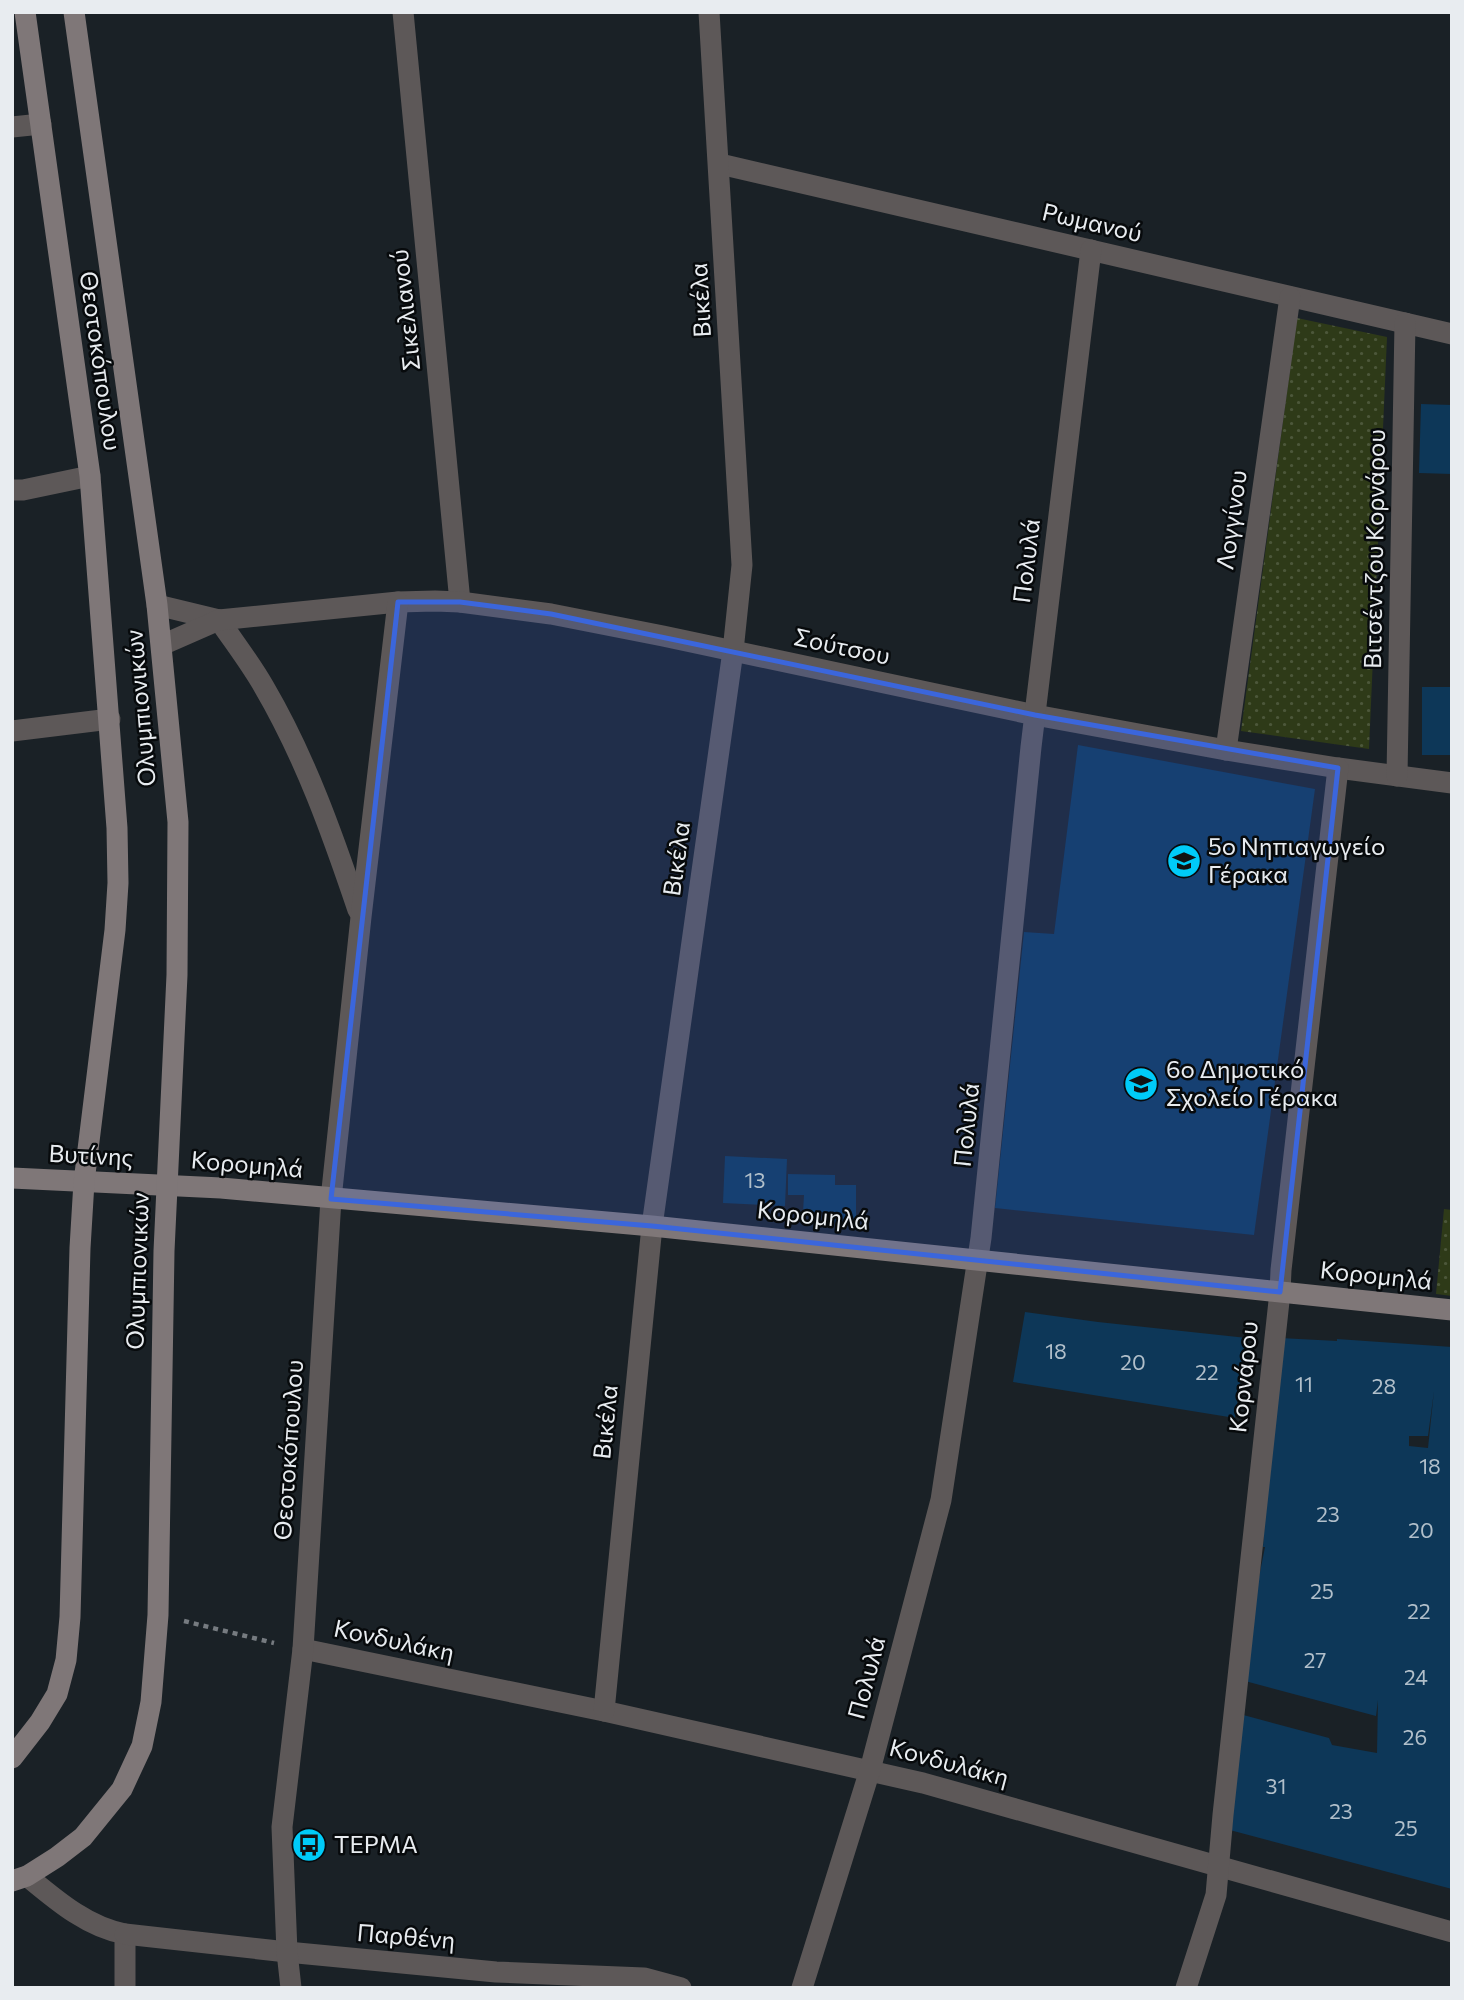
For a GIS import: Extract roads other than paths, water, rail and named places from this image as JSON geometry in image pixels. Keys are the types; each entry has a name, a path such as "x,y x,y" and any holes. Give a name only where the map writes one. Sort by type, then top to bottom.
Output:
{"main road":[{"name":"Θεοτοκόπουλου","path":"25,12 90,476 110,719"},
{"name":"Θεοτοκόπουλου","path":"74,12 158,605"},
{"name":"Ολυμπιονικών","path":"19,1879 57,1857 83,1837 122,1789 142,1746 151,1702 158,1615 167,1186 177,975 178,822 158,605"},
{"name":"Ολυμπιονικών","path":"12,1758 40,1722 57,1694 66,1660 84,1182 115,930 118,883 110,719"},
{"name":"Βυτίνης","path":"12,1178 167,1186"},
{"name":"Κορομηλά","path":"167,1186 221,1188 652,1226 1452,1310"}],"street":[{"name":"Σικελιανού","path":"403,12 460,602"},
{"name":"Βικέλα","path":"604,1711 652,1226 741,582 743,549 709,12"},
{"path":"12,127 41,124"},
{"name":"Ρωμανού","path":"720,164 1452,334"},
{"name":"Πολυλά","path":"802,1988 870,1770 941,1500 979,1260 1035,715 1091,250"},
{"name":"Λογγίνου","path":"1226,750 1290,297"},
{"name":"Βιτσέντζου Κορνάρου","path":"1397,776 1405,323"},
{"path":"12,470 18,490 90,476"},
{"name":"Σούτσου","path":"162,645 219,620 398,602 460,602 551,614 1035,715 1226,750 1452,783"},
{"name":"Θεοτοκόπουλου","path":"291,1988 282,1827 303,1649 331,1199 398,602"},
{"name":"Σούτσου","path":"158,605 219,620"},
{"name":"Θεοτοκόπουλου","path":"219,620 264,685 299,752 333,835 361,917"},
{"path":"12,731 110,719"},
{"name":"Κορνάρου","path":"1186,1988 1214,1901 1280,1292 1280,1270 1338,768"},
{"name":"Κονδυλάκη","path":"303,1649 604,1711 923,1783 1452,1932"},
{"name":"Παρθένη","path":"19,1879 110,1931 125,1934 496,1980 644,1978 681,1988"},
{"path":"125,1934 125,1988"}],"place":[{"name":"5ο Νηπιαγωγείο Γέρακα","path":"1184,861"},
{"name":"6ο Δημοτικό Σχολείο Γέρακα","path":"1141,1084"},
{"name":"ΤΕΡΜΑ","path":"309,1845"}]}
